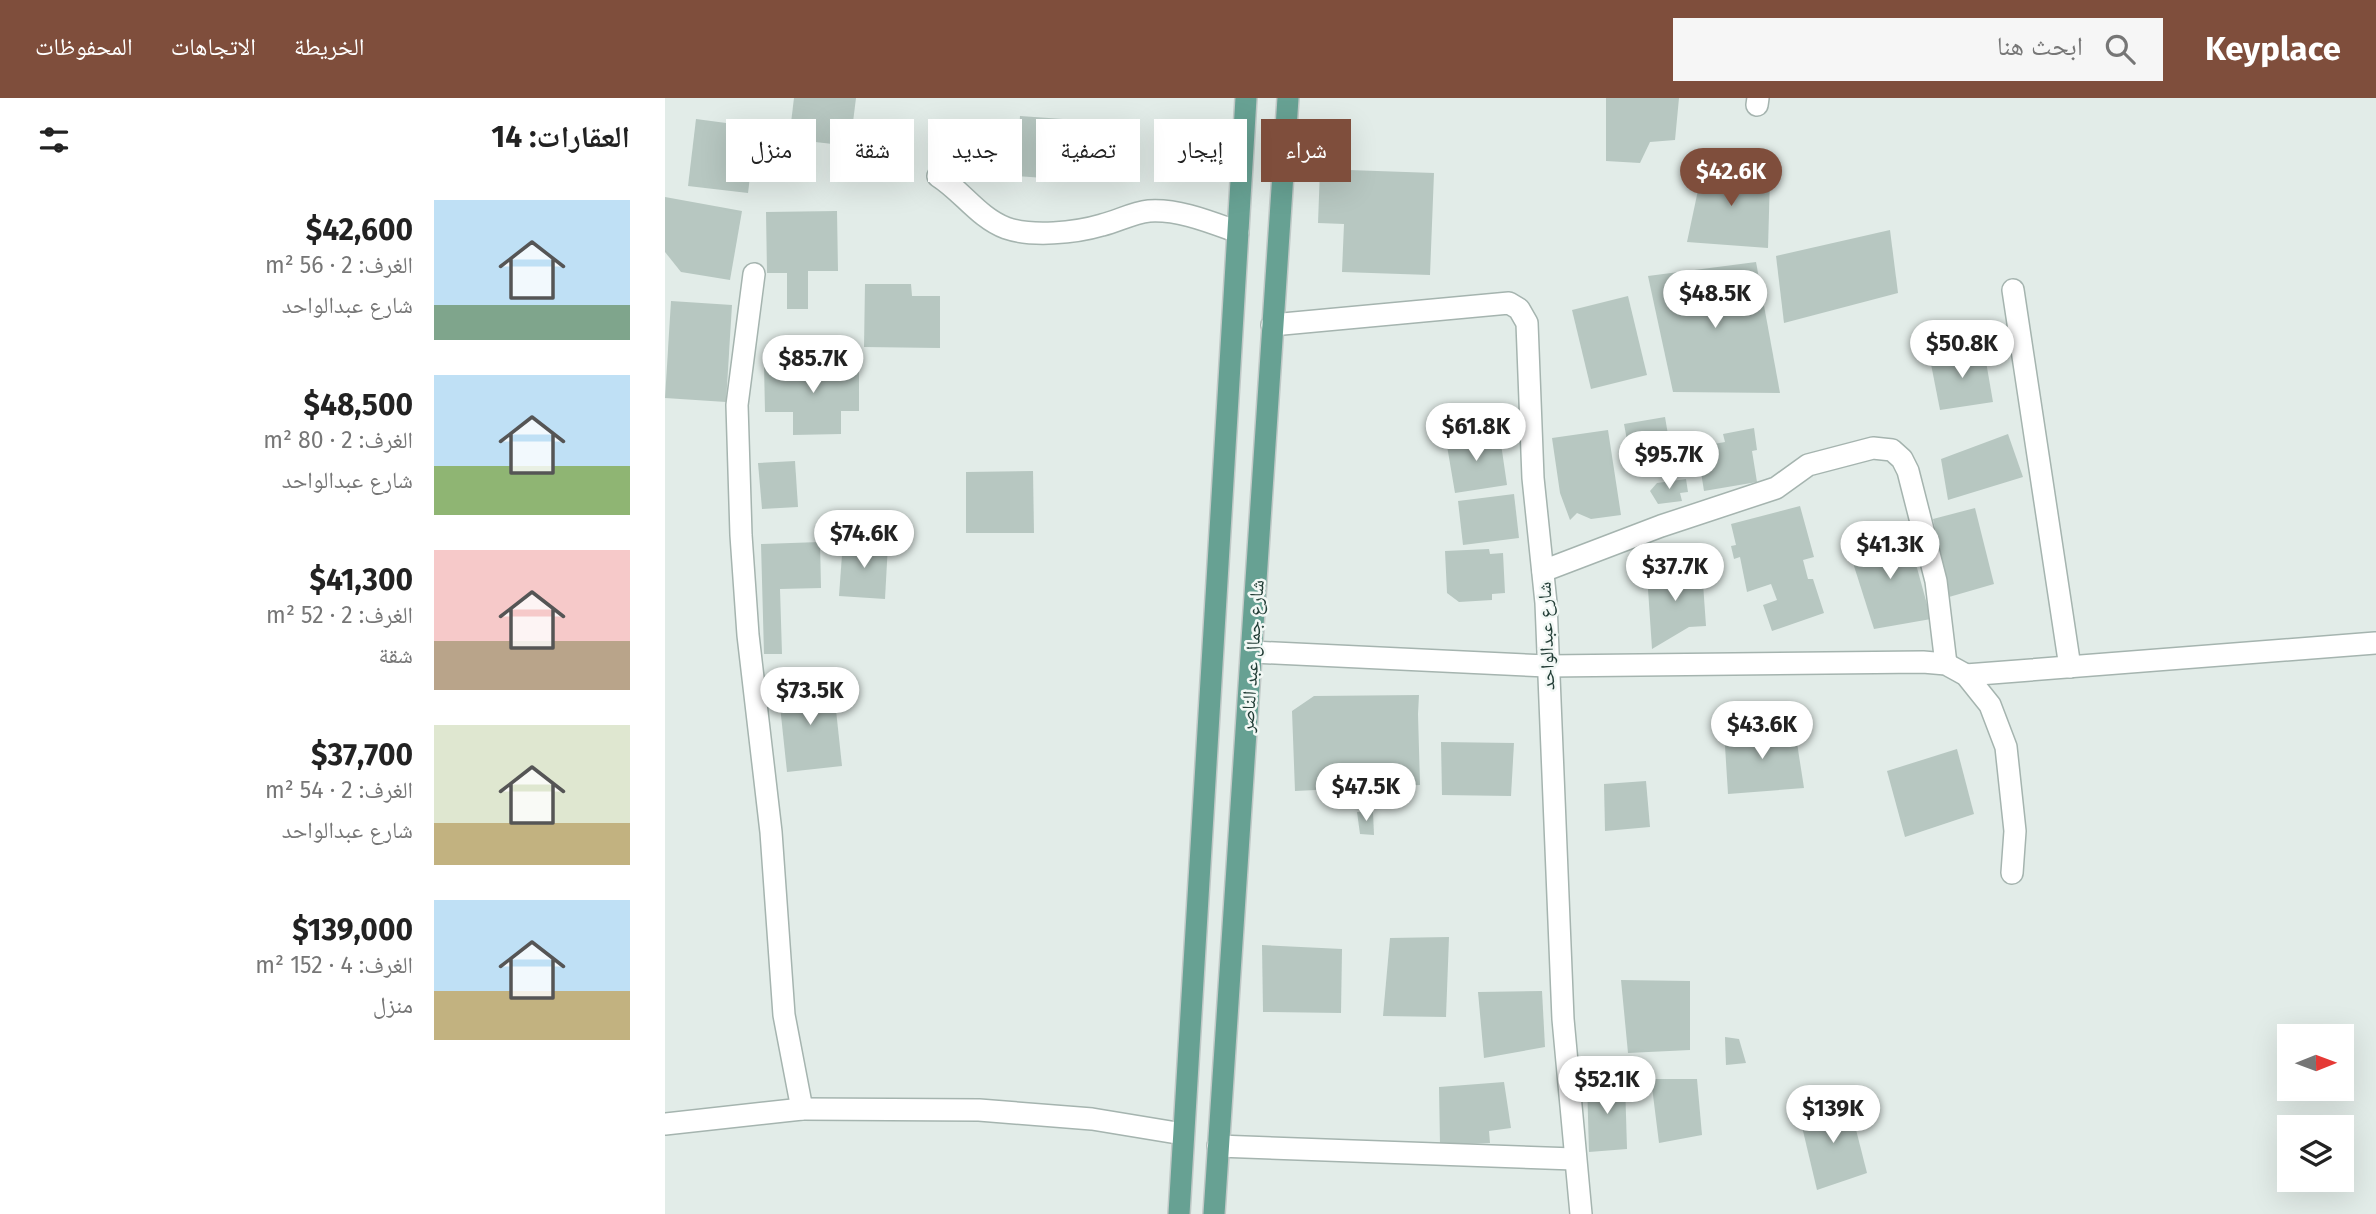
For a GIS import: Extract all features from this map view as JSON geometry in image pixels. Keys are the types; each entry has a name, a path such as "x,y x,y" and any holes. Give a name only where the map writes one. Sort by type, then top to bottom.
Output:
{"main road":[{"path":"1179,1214 1218,525 1233,332 1246,98"},
{"name":"شارع جمال عبد الناصر","path":"1214,1214 1288,98"}],"street":[{"path":"947,182 992,222 1020,231 1081,230 1147,212 1167,212 1180,213 1238,232"},
{"path":"754,274 737,405 740,535 748,635 771,832 785,1014 802,1109"},
{"path":"2013,290 2070,667"},
{"name":"شارع عبدالواحد","path":"1272,325 1509,303 1519,309 1527,323 1534,478 1543,571 1563,1019 1581,1214"},
{"path":"1543,571 1661,526 1776,488 1808,465 1873,448 1892,450 1902,459 1908,471 1936,581 1946,664"},
{"path":"1966,676 2375,643"},
{"path":"1253,652 1547,666 1923,662 1946,664 1966,676 1990,705 2006,747 2015,831 2013,873"},
{"path":"665,1124 802,1109 979,1110 1092,1119 1183,1134"},
{"path":"1218,1146 1574,1159"}],"building":[{"path":"794,98 856,98 853,119 830,119 830,144 816,142 816,119 791,119"},
{"path":"1606,98 1679,98 1675,140 1650,142 1640,163 1606,161"},
{"path":"1020,116 1063,119 1036,119 1036,177 1022,176 1022,119"},
{"path":"696,119 726,123 726,182 749,182 748,193 688,186"},
{"path":"1704,162 1770,177 1768,248 1687,242"},
{"path":"1351,170 1434,173 1430,275 1342,272 1344,224 1318,223 1320,182 1351,182"},
{"path":"665,197 742,211 730,280 681,272 665,252"},
{"path":"837,211 838,271 808,271 808,309 787,309 787,273 767,273 766,212"},
{"path":"1890,230 1898,293 1784,323 1776,256"},
{"path":"1756,262 1780,393 1673,392 1648,276"},
{"path":"865,284 911,284 912,296 940,296 940,348 864,347"},
{"path":"1628,296 1647,375 1591,389 1572,310"},
{"path":"671,301 732,305 726,402 665,398"},
{"path":"1984,350 1993,402 1940,410 1930,359"},
{"path":"859,364 859,411 841,411 841,434 793,435 793,412 765,412 764,365"},
{"path":"1665,417 1674,470 1650,475 1647,459 1631,462 1624,424"},
{"path":"1754,428 1757,450 1752,451 1757,482 1704,491 1697,447 1725,442 1723,434"},
{"path":"1608,430 1621,515 1591,519 1577,513 1570,520 1560,493 1552,438"},
{"path":"1461,432 1463,442 1500,437 1507,485 1455,493 1445,434"},
{"path":"2008,434 2023,477 1948,500 1941,459"},
{"path":"795,461 798,507 762,509 758,463"},
{"path":"1033,471 1034,533 966,533 966,472"},
{"path":"1686,479 1688,492 1680,493 1682,501 1658,504 1650,491 1657,483"},
{"path":"1514,494 1519,538 1463,545 1458,501"},
{"path":"1800,506 1814,557 1803,560 1808,579 1813,579 1824,613 1772,631 1763,605 1777,600 1771,584 1747,592 1740,557 1734,559 1731,546 1736,545 1731,524"},
{"path":"1975,508 1994,584 1949,597 1933,519"},
{"path":"1908,535 1931,619 1874,629 1847,544"},
{"path":"843,541 888,544 885,599 839,596"},
{"path":"820,542 821,588 780,589 782,654 764,654 761,544"},
{"path":"1489,549 1490,554 1503,553 1505,593 1492,594 1492,600 1459,602 1447,593 1445,551"},
{"path":"1702,569 1706,626 1689,627 1652,649 1647,574"},
{"path":"833,682 842,766 787,772 778,687"},
{"path":"1419,695 1420,785 1295,791 1292,711 1314,696"},
{"path":"1724,730 1795,730 1804,788 1728,794"},
{"path":"1441,742 1514,743 1511,796 1442,795"},
{"path":"1957,749 1974,814 1905,837 1887,771"},
{"path":"1646,781 1650,827 1605,831 1604,784"},
{"path":"1357,812 1373,812 1374,835 1360,834"},
{"path":"1449,937 1446,1017 1383,1016 1390,938"},
{"path":"1262,945 1342,949 1341,1013 1263,1012"},
{"path":"1621,980 1690,981 1690,1050 1628,1053"},
{"path":"1542,991 1545,1047 1484,1058 1478,992"},
{"path":"1725,1037 1739,1039 1746,1063 1726,1065"},
{"path":"1651,1079 1697,1079 1702,1135 1659,1143"},
{"path":"1504,1082 1511,1128 1489,1131 1490,1143 1440,1145 1439,1087"},
{"path":"1587,1082 1625,1082 1627,1149 1589,1152"},
{"path":"1849,1102 1867,1173 1817,1190 1799,1114"}]}
